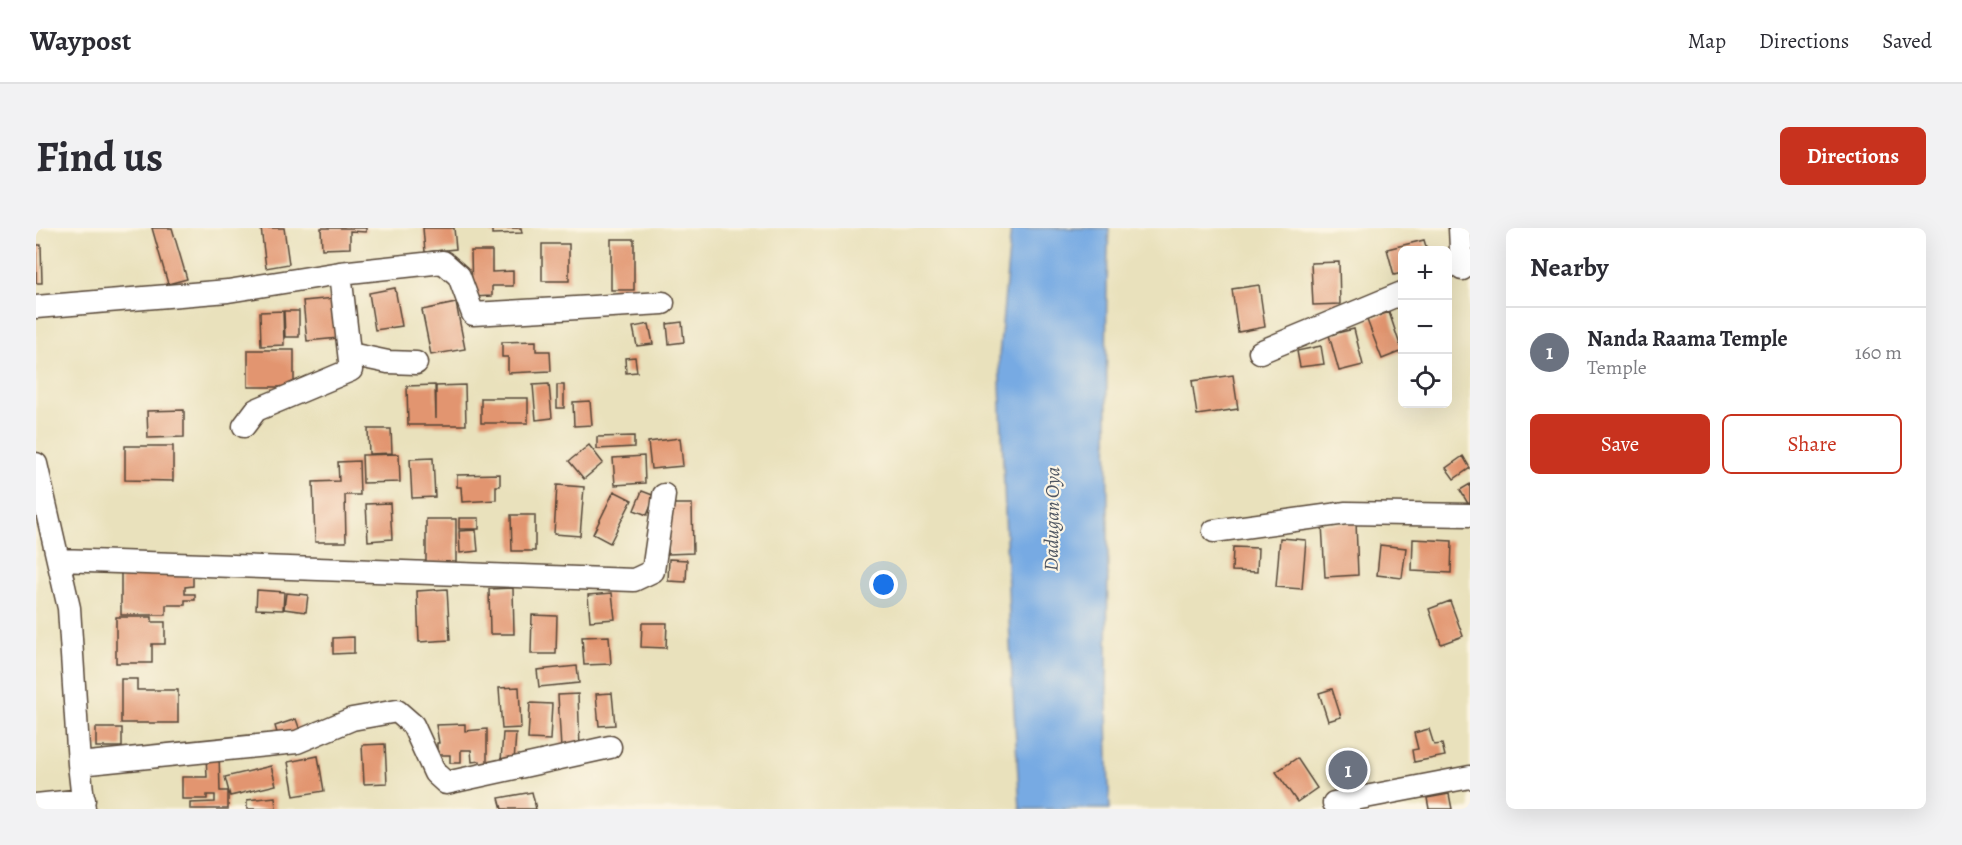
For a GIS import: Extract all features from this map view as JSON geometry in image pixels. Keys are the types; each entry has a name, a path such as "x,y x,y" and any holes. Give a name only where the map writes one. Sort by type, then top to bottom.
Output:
{"street":[{"path":"1460,228 1460,269"},
{"path":"36,307 228,291 340,273 443,262 459,276 473,314 663,303"},
{"path":"244,426 256,410 351,370 351,354 340,273"},
{"path":"1260,352 1398,295"},
{"path":"351,354 388,362 416,363"},
{"path":"36,805 84,805 79,764 69,608 60,560 37,472"},
{"path":"60,560 634,580 652,571 663,495"},
{"path":"1214,531 1346,513 1470,515"},
{"path":"79,764 297,742 352,719 397,711 413,725 435,773 446,783 610,747"},
{"path":"1334,803 1470,777"}],"water":[{"name":"Dadugan Oya","path":"1011,228 1109,228 1106,340 1107,704 1110,809 1020,809 1010,643 999,356"}],"building":[{"path":"152,228 172,228 187,279 168,284"},
{"path":"261,228 284,228 289,264 266,268"},
{"path":"321,228 366,228 366,232 350,231 350,248 322,249"},
{"path":"423,228 454,228 456,249 425,252"},
{"path":"492,228 521,228 522,233 492,234"},
{"path":"611,239 634,239 634,290 611,290"},
{"path":"1424,240 1426,246 1399,246"},
{"path":"542,244 569,244 569,281 542,281"},
{"path":"36,245 41,245 42,283 36,283"},
{"path":"1398,246 1398,274 1394,275 1387,249"},
{"path":"471,251 492,251 492,272 513,271 513,286 492,286 492,296 472,297"},
{"path":"1339,262 1340,304 1313,305 1311,263"},
{"path":"1259,285 1265,327 1238,332 1232,289"},
{"path":"395,288 402,326 375,330 369,293"},
{"path":"335,298 339,338 307,341 303,301"},
{"path":"456,303 465,349 431,355 422,310"},
{"path":"283,311 284,345 261,346 260,312"},
{"path":"284,311 299,311 299,337 285,337"},
{"path":"1389,312 1398,339 1398,353 1382,359 1367,320"},
{"path":"682,322 684,342 669,344 667,324"},
{"path":"649,324 653,344 637,346 633,327"},
{"path":"1354,329 1363,365 1339,371 1329,335"},
{"path":"536,341 536,351 550,351 551,371 508,373 508,357 502,357 502,342"},
{"path":"1321,346 1324,364 1300,367 1297,351"},
{"path":"248,350 294,350 294,387 248,387"},
{"path":"635,357 637,372 626,373 625,358"},
{"path":"1233,375 1238,409 1197,415 1192,381"},
{"path":"549,384 552,418 536,420 533,385"},
{"path":"435,385 436,419 436,386 465,385 466,425 408,425 407,386"},
{"path":"557,385 564,385 564,408 557,408"},
{"path":"481,398 528,398 528,423 481,423"},
{"path":"590,401 592,425 574,426 573,402"},
{"path":"184,410 184,437 148,438 147,411"},
{"path":"368,429 391,429 392,453 369,454"},
{"path":"634,436 634,447 597,449 597,437"},
{"path":"680,438 683,466 651,469 648,442"},
{"path":"589,445 603,463 584,479 569,461"},
{"path":"125,446 173,446 173,481 125,480"},
{"path":"399,454 400,482 363,483 362,455"},
{"path":"644,456 645,483 615,485 613,458"},
{"path":"1463,456 1470,468 1454,479 1446,468"},
{"path":"433,458 435,497 412,498 410,459"},
{"path":"359,461 360,495 345,495 346,542 315,542 313,482 339,481 338,462"},
{"path":"500,474 500,486 496,486 496,500 462,502 461,487 457,487 457,475"},
{"path":"1470,484 1470,507 1460,490"},
{"path":"557,485 584,487 580,536 554,534"},
{"path":"614,491 632,500 610,543 593,534"},
{"path":"642,491 655,496 647,515 634,510"},
{"path":"390,503 392,539 368,541 366,504"},
{"path":"667,504 692,504 693,553 668,554"},
{"path":"511,515 535,515 535,551 512,551"},
{"path":"459,518 479,518 479,529 459,529"},
{"path":"426,519 456,519 456,564 426,564"},
{"path":"1356,522 1358,575 1325,577 1322,524"},
{"path":"476,530 478,551 460,553 459,531"},
{"path":"1280,538 1306,540 1302,589 1276,587"},
{"path":"1413,539 1452,541 1451,573 1412,571"},
{"path":"1380,545 1406,548 1402,578 1377,575"},
{"path":"1233,547 1258,548 1257,572 1232,571"},
{"path":"669,559 687,560 686,582 668,581"},
{"path":"121,572 193,576 193,586 185,587 185,594 195,594 195,600 185,600 185,605 166,605 166,615 121,615"},
{"path":"513,588 514,634 490,634 489,589"},
{"path":"447,589 450,640 419,642 417,591"},
{"path":"257,590 284,592 283,610 256,609"},
{"path":"286,593 308,595 306,612 284,609"},
{"path":"612,593 615,619 590,621 588,595"},
{"path":"1450,601 1463,636 1441,644 1429,609"},
{"path":"532,615 557,616 556,654 531,654"},
{"path":"116,617 152,617 152,622 165,622 165,644 152,644 152,663 116,663"},
{"path":"642,623 667,623 666,648 641,647"},
{"path":"609,636 611,664 584,665 582,637"},
{"path":"354,637 354,653 333,654 333,638"},
{"path":"577,666 579,683 539,687 537,670"},
{"path":"121,679 137,679 137,690 178,690 178,723 121,723"},
{"path":"519,687 521,728 502,729 499,688"},
{"path":"1332,689 1341,717 1328,721 1319,693"},
{"path":"612,693 615,725 599,726 596,694"},
{"path":"578,694 580,748 561,749 558,695"},
{"path":"530,703 552,704 550,740 528,739"},
{"path":"296,719 302,736 280,743 275,726"},
{"path":"465,724 465,731 487,729 487,768 480,769 480,761 472,762 471,750 461,750 461,763 450,763 450,755 437,755 437,743 439,743 436,725"},
{"path":"96,728 122,728 122,747 96,747"},
{"path":"1429,729 1434,745 1442,744 1445,756 1414,762 1412,750 1418,749 1414,733"},
{"path":"503,733 516,733 514,762 501,761"},
{"path":"385,744 387,783 364,784 362,745"},
{"path":"219,753 220,791 228,791 228,809 190,809 190,803 215,802 215,795 207,795 207,799 182,799 182,777 207,777 206,754"},
{"path":"318,756 324,791 294,796 288,762"},
{"path":"1297,758 1317,788 1297,802 1276,772"},
{"path":"1348,760 1357,763 1360,772 1357,781 1348,784 1339,781 1336,772 1339,763"},
{"path":"271,766 276,785 230,796 225,777"},
{"path":"532,792 536,809 502,809 499,798"},
{"path":"1449,794 1452,809 1429,809 1427,798"},
{"path":"275,797 276,809 247,809 247,800"}],"place":[{"name":"Nanda Raama Temple","path":"1348,770"}]}
